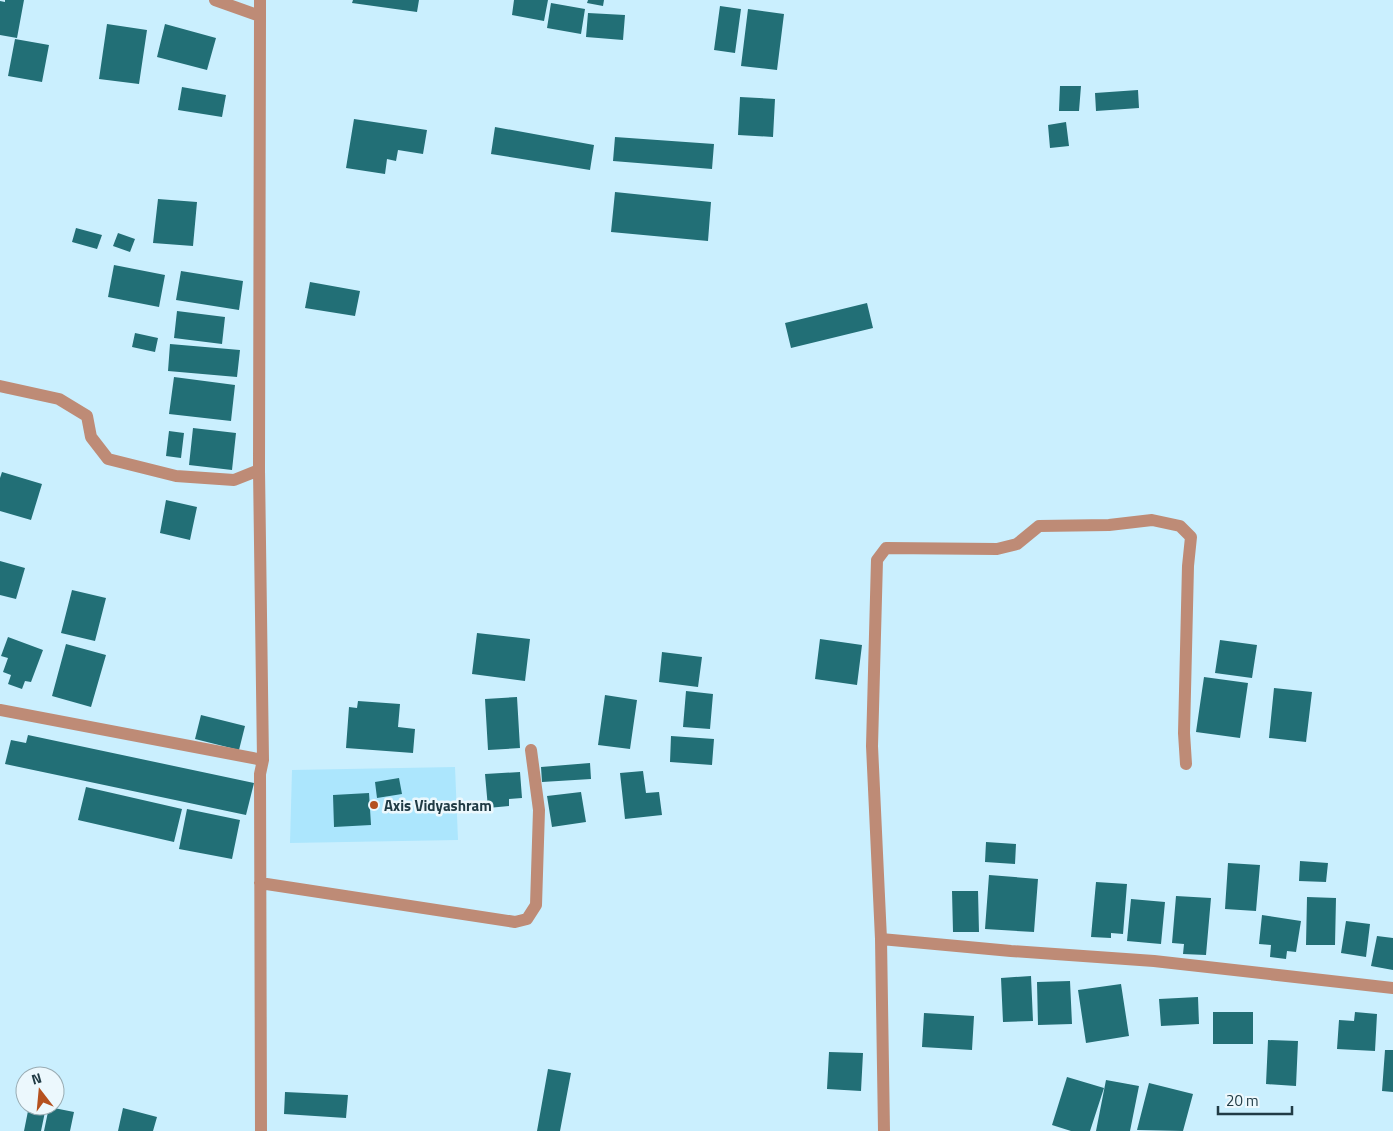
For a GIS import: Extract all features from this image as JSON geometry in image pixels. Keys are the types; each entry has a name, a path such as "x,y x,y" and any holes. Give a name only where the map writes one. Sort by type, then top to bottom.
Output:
{"street":[{"path":"215,0 260,16"},
{"path":"260,0 259,470 263,760 260,774 261,1131"},
{"path":"0,386 58,399 87,416 91,437 108,459 176,476 234,480 259,470"},
{"path":"884,1131 881,939 872,746 877,560 886,548 997,549 1016,544 1038,526 1109,526 1152,520 1180,526 1191,537 1188,566 1184,733 1186,764"},
{"path":"0,710 263,760"},
{"path":"260,884 516,922 527,920 536,905 538,810 531,750"},
{"path":"881,939 1154,961 1393,988"}],"shaded area":[{"name":"Axis Vidyashram","path":"455,767 458,840 290,843 292,770"}],"building":[{"path":"5,0 24,0 17,38 0,35 0,1 5,2"},
{"path":"353,0 419,0 417,12 352,3"},
{"path":"514,0 548,0 544,21 512,15"},
{"path":"588,0 604,0 603,6 587,3"},
{"path":"551,3 585,9 581,34 547,28"},
{"path":"720,6 741,9 735,53 714,50"},
{"path":"748,9 784,14 777,70 741,66"},
{"path":"588,13 625,15 623,40 586,37"},
{"path":"107,24 147,30 139,84 99,79"},
{"path":"165,24 216,38 207,70 157,57"},
{"path":"15,39 49,45 42,82 8,76"},
{"path":"1060,86 1081,86 1079,111 1059,111"},
{"path":"182,87 226,95 222,117 178,110"},
{"path":"1138,90 1139,108 1096,111 1095,93"},
{"path":"740,97 775,99 773,137 738,135"},
{"path":"354,119 427,130 423,154 398,150 396,161 387,159 385,174 346,168"},
{"path":"1066,122 1069,146 1050,148 1048,125"},
{"path":"495,127 594,145 590,170 491,154"},
{"path":"615,137 714,144 712,169 613,161"},
{"path":"615,192 711,202 708,241 611,232"},
{"path":"158,199 197,202 193,246 153,243"},
{"path":"76,228 102,235 97,249 72,242"},
{"path":"118,233 135,239 130,252 113,246"},
{"path":"114,265 165,275 159,307 108,297"},
{"path":"181,271 243,281 239,310 176,300"},
{"path":"310,282 360,291 355,316 305,308"},
{"path":"867,303 873,328 791,348 785,323"},
{"path":"177,311 225,317 222,344 174,338"},
{"path":"135,333 158,338 155,352 132,347"},
{"path":"170,344 240,350 237,377 168,371"},
{"path":"174,377 235,385 231,421 169,414"},
{"path":"193,428 236,433 232,470 189,465"},
{"path":"169,431 184,433 181,458 166,456"},
{"path":"2,472 42,484 31,520 0,511 0,478"},
{"path":"166,500 197,507 190,540 160,533"},
{"path":"0,561 25,568 16,599 0,595"},
{"path":"72,590 106,598 95,641 61,633"},
{"path":"477,633 530,639 525,681 472,674"},
{"path":"8,637 43,650 31,682 25,681 22,689 8,684 11,675 3,672 8,658 1,656"},
{"path":"820,639 862,645 857,685 815,679"},
{"path":"1220,640 1257,645 1252,678 1215,673"},
{"path":"66,644 106,655 91,707 52,696"},
{"path":"662,652 702,657 698,687 659,682"},
{"path":"1204,677 1248,683 1240,738 1196,732"},
{"path":"1274,688 1312,692 1306,742 1269,738"},
{"path":"686,691 713,694 710,729 683,727"},
{"path":"605,695 637,700 630,749 598,745"},
{"path":"517,697 520,748 488,750 485,699"},
{"path":"358,701 400,704 398,727 415,729 413,753 346,748 349,707 357,708"},
{"path":"201,715 245,726 239,750 195,739"},
{"path":"28,735 254,783 246,815 5,764 11,740 26,743"},
{"path":"671,736 714,739 712,765 670,762"},
{"path":"590,763 591,779 542,782 541,767"},
{"path":"643,771 646,793 659,792 662,815 625,819 620,773"},
{"path":"520,772 522,798 509,799 509,806 488,808 485,774"},
{"path":"399,778 402,794 377,798 375,782"},
{"path":"86,787 182,809 174,842 78,820"},
{"path":"581,792 586,822 552,827 547,796"},
{"path":"369,793 371,825 334,827 333,795"},
{"path":"187,809 240,820 232,859 179,849"},
{"path":"986,842 1016,844 1015,864 985,862"},
{"path":"1300,861 1328,863 1326,882 1299,881"},
{"path":"1228,863 1260,865 1256,911 1225,909"},
{"path":"989,875 1038,879 1034,932 985,929"},
{"path":"1096,882 1127,884 1123,934 1111,933 1111,938 1091,937"},
{"path":"952,891 978,891 979,932 953,932"},
{"path":"1176,896 1211,898 1206,955 1183,954 1184,944 1172,943"},
{"path":"1307,897 1336,898 1335,945 1306,945"},
{"path":"1131,899 1165,902 1161,944 1127,941"},
{"path":"1262,915 1301,921 1296,952 1287,951 1286,959 1270,957 1271,945 1259,944"},
{"path":"1346,921 1370,924 1366,957 1341,953"},
{"path":"1377,936 1393,938 1393,970 1371,966"},
{"path":"1031,976 1033,1021 1003,1022 1001,978"},
{"path":"1070,981 1072,1024 1038,1025 1037,982"},
{"path":"1121,984 1129,1036 1086,1043 1078,990"},
{"path":"1198,997 1199,1024 1161,1026 1159,999"},
{"path":"1213,1012 1253,1012 1253,1044 1213,1044"},
{"path":"1355,1012 1377,1014 1375,1051 1337,1049 1339,1020 1354,1021"},
{"path":"924,1013 974,1016 972,1050 922,1047"},
{"path":"1268,1040 1298,1041 1296,1086 1266,1084"},
{"path":"1385,1050 1393,1050 1393,1092 1382,1091"},
{"path":"829,1052 863,1053 861,1091 827,1089"},
{"path":"548,1069 571,1073 560,1131 537,1131"},
{"path":"1067,1077 1104,1088 1090,1131 1071,1131 1052,1125"},
{"path":"1106,1080 1139,1086 1130,1131 1096,1131"},
{"path":"1149,1083 1193,1094 1183,1131 1137,1130"},
{"path":"285,1092 348,1095 346,1118 284,1114"},
{"path":"123,1108 157,1117 153,1131 118,1131"},
{"path":"65,1110 74,1112 70,1131 44,1131 47,1116 65,1116"},
{"path":"27,1116 44,1116 41,1131 24,1131"}],"place":[{"name":"Axis Vidyashram","path":"374,805"}]}
